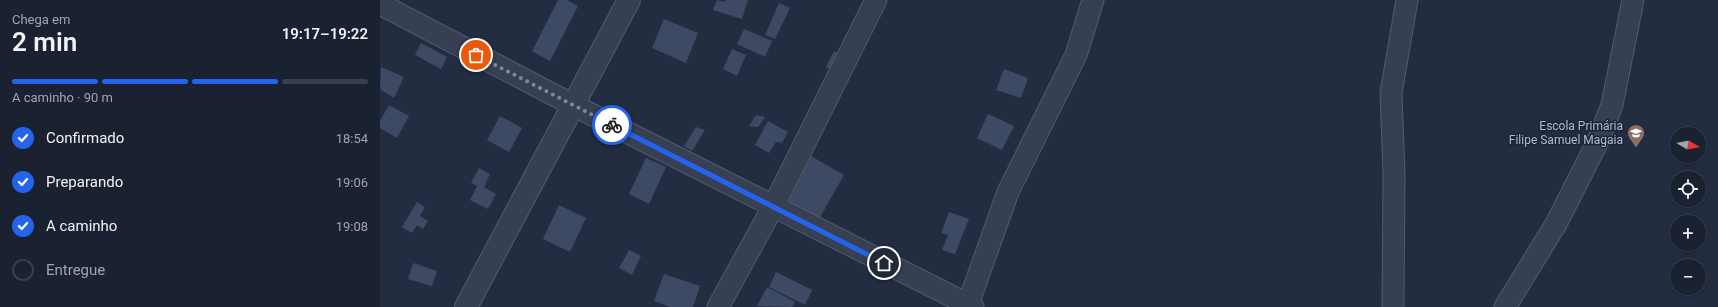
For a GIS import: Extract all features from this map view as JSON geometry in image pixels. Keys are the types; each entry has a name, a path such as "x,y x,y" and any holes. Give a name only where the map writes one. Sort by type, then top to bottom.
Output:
{"street":[{"path":"466,307 629,0"},
{"path":"718,307 773,207 876,0"},
{"path":"380,4 573,106 970,306 1008,192 1076,55 1093,0"},
{"path":"1393,307 1394,175 1391,93 1407,0"},
{"path":"1505,307 1556,224 1598,141 1612,105 1633,0"}],"building":[{"path":"558,0 567,0 578,6 550,61 532,51"},
{"path":"717,0 725,2 725,0 748,0 742,19 713,10"},
{"path":"779,3 790,8 775,39 765,35"},
{"path":"664,19 698,33 686,63 652,48"},
{"path":"744,29 772,41 765,57 737,44"},
{"path":"421,43 447,57 441,69 415,55"},
{"path":"732,49 746,55 737,76 723,69"},
{"path":"834,51 843,56 835,72 826,67"},
{"path":"381,67 404,77 394,98 380,89"},
{"path":"1004,69 1028,78 1021,98 996,90"},
{"path":"389,105 409,116 397,138 380,128 380,121"},
{"path":"988,114 1014,126 1002,150 977,138"},
{"path":"756,115 765,117 758,127 749,126"},
{"path":"500,116 522,128 509,152 487,140"},
{"path":"768,121 788,132 782,143 776,142 769,153 755,145"},
{"path":"696,127 705,130 692,151 684,146"},
{"path":"811,156 844,175 819,219 786,200"},
{"path":"646,158 666,167 649,204 629,194"},
{"path":"479,168 490,174 484,187 496,194 488,209 470,200 477,186 471,183"},
{"path":"417,202 425,207 420,216 428,221 423,229 417,225 412,233 402,227"},
{"path":"559,205 586,218 570,252 543,239"},
{"path":"949,212 969,219 955,254 942,250 948,235 941,233"},
{"path":"629,250 641,256 632,275 619,268"},
{"path":"413,263 437,271 432,286 408,279"},
{"path":"776,272 812,290 805,305 769,287"},
{"path":"664,274 700,286 693,307 670,307 654,301"},
{"path":"767,287 795,302 792,307 757,306"}],"way so far":[{"path":"476,55 612,125"}],"place":[{"name":"Escola Primária Filipe Samuel Magaia","path":"1636,148"}],"route":[{"path":"612,125 884,263"}]}
